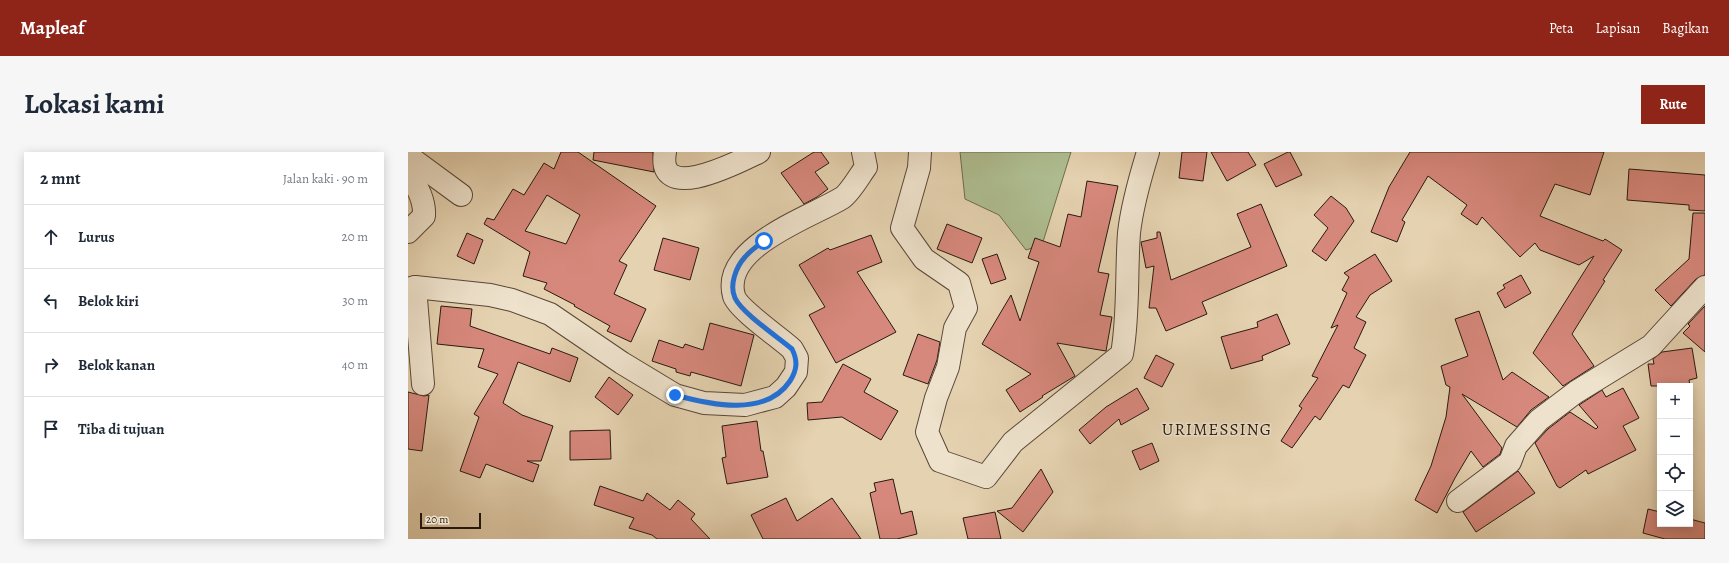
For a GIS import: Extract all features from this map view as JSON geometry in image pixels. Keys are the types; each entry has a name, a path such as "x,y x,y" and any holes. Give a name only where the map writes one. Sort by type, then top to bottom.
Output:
{"street":[{"path":"665,152 664,159 666,170 671,174 686,178 709,174 728,168 759,152"},
{"path":"423,384 411,288 490,295 512,300 550,314 622,363 675,395 704,403 745,405 775,397 786,387 796,372 797,358 792,349 741,307 734,296 734,274 745,257 764,241 843,197 866,167 863,152"},
{"path":"920,152 919,168 902,228 924,258 959,283 966,308 955,328 948,367 936,398 927,432 940,461 986,477 1013,442 1122,354 1127,329 1130,232 1133,208 1148,152"},
{"path":"408,156 461,194"},
{"path":"408,174 415,183 425,205 424,216 408,232"},
{"path":"1458,501 1510,462 1516,446 1539,420 1576,392 1651,346 1705,287"}],"green space":[{"path":"960,152 1071,152 1042,245 1026,250 999,215 965,199"}],"building":[{"path":"561,152 578,152 656,206 619,261 627,265 614,294 646,309 631,342 607,331 610,326 574,306 575,305 544,289 547,283 523,276 530,252 484,224 487,218 494,220 513,189 524,195 544,163 554,169","holes":["547,195 580,215 566,244 525,231"]},
{"path":"594,152 653,152 654,172 593,160"},
{"path":"814,152 821,152 829,163 815,172 828,189 804,204 781,173"},
{"path":"1182,152 1207,152 1203,181 1179,178"},
{"path":"1211,152 1248,152 1256,165 1227,181"},
{"path":"1290,152 1302,175 1276,187 1264,164"},
{"path":"1410,152 1604,152 1590,195 1555,184 1540,216 1603,241 1605,239 1622,250 1603,280 1605,281 1572,334 1594,366 1563,386 1533,353 1594,256 1579,265 1540,250 1535,243 1520,257 1482,217 1477,225 1461,214 1467,205 1428,176 1402,220 1405,222 1397,242 1371,232 1389,187"},
{"path":"1629,169 1705,175 1705,211 1689,210 1689,205 1627,200"},
{"path":"1087,181 1118,186 1098,272 1109,274 1100,315 1112,317 1106,351 1057,343 1075,376 1042,396 1043,397 1020,412 1006,390 1031,374 982,344 1011,295 1020,321 1039,262 1028,258 1035,238 1060,247 1068,214 1081,217"},
{"path":"1331,196 1346,208 1354,221 1326,261 1312,251 1328,228 1314,215"},
{"path":"1261,204 1287,266 1202,302 1207,314 1166,331 1156,308 1149,308 1154,266 1146,268 1141,242 1157,238 1157,232 1160,232 1171,280 1251,247 1237,214"},
{"path":"1693,213 1705,213 1705,275 1696,279 1671,306 1655,290 1689,259"},
{"path":"947,224 982,238 972,263 937,249"},
{"path":"467,233 483,240 474,264 457,256"},
{"path":"871,235 882,262 857,272 896,332 836,363 809,315 825,307 799,265 828,248 830,250"},
{"path":"663,238 699,248 690,280 654,270"},
{"path":"997,254 1006,279 991,284 982,259"},
{"path":"1375,254 1392,281 1370,295 1356,317 1366,322 1354,348 1366,355 1349,388 1343,385 1320,420 1315,416 1292,448 1281,441 1302,408 1299,406 1318,378 1312,376 1338,325 1331,328 1347,293 1342,290 1349,277 1344,273"},
{"path":"1521,275 1531,293 1505,308 1497,293 1505,288 1503,285"},
{"path":"441,306 472,309 470,326 550,354 552,348 578,358 570,382 518,362 503,403 522,415 553,426 541,461 527,461 539,465 533,482 486,464 480,478 460,471 479,417 474,414 498,374 478,367 484,349 437,344"},
{"path":"1705,306 1705,352 1683,333 1690,326 1688,324"},
{"path":"1479,311 1503,380 1512,372 1549,397 1531,410 1517,427 1462,394 1502,448 1500,454 1483,467 1471,451 1437,513 1415,500 1431,466 1446,417 1450,387 1446,385 1441,366 1468,356 1455,319"},
{"path":"1277,314 1290,344 1262,356 1263,360 1231,369 1221,337 1258,327 1257,322"},
{"path":"710,323 754,335 741,386 691,372 690,376 676,372 676,369 652,361 659,340 683,348 685,344 703,350"},
{"path":"918,334 940,342 937,360 928,384 903,375"},
{"path":"1692,348 1697,378 1689,380 1690,383 1657,383 1657,386 1651,386 1648,364 1654,364 1653,359 1662,352"},
{"path":"1156,355 1174,364 1162,387 1144,378"},
{"path":"843,364 871,379 864,392 898,411 881,440 842,417 808,420 807,403 822,402"},
{"path":"609,377 633,395 618,415 595,397"},
{"path":"1137,388 1149,409 1121,425 1119,419 1090,444 1079,430 1106,407"},
{"path":"1623,388 1639,418 1623,426 1636,450 1588,474 1586,470 1560,488 1557,486 1535,443 1548,429 1570,412 1596,429 1598,427 1579,405 1602,390 1606,397"},
{"path":"408,392 424,396 429,395 422,451 408,449"},
{"path":"757,421 761,451 763,451 768,477 727,484 722,458 726,457 722,426"},
{"path":"610,430 611,459 570,460 570,431"},
{"path":"1152,443 1159,461 1140,470 1132,451"},
{"path":"1041,469 1053,492 1023,532 997,511 1012,508"},
{"path":"1518,471 1535,493 1476,532 1463,512"},
{"path":"893,479 901,514 912,511 917,534 897,539 880,539 870,493 876,491 874,483"},
{"path":"600,486 643,501 647,493 670,510 678,500 695,514 691,519 710,539 657,539 652,535 629,528 634,518 594,505"},
{"path":"786,498 797,521 832,498 861,539 763,539 751,515"},
{"path":"1648,509 1657,511 1657,527 1693,527 1693,520 1705,523 1705,539 1665,539 1643,533"},
{"path":"995,512 1001,539 968,539 963,518"}],"district":[{"name":"URIMESSING","path":"1217,429"}],"route":[{"path":"675,395 704,403 745,405 775,397 786,387 796,372 797,358 792,349 741,307 734,296 734,274 745,257 764,241"}]}
